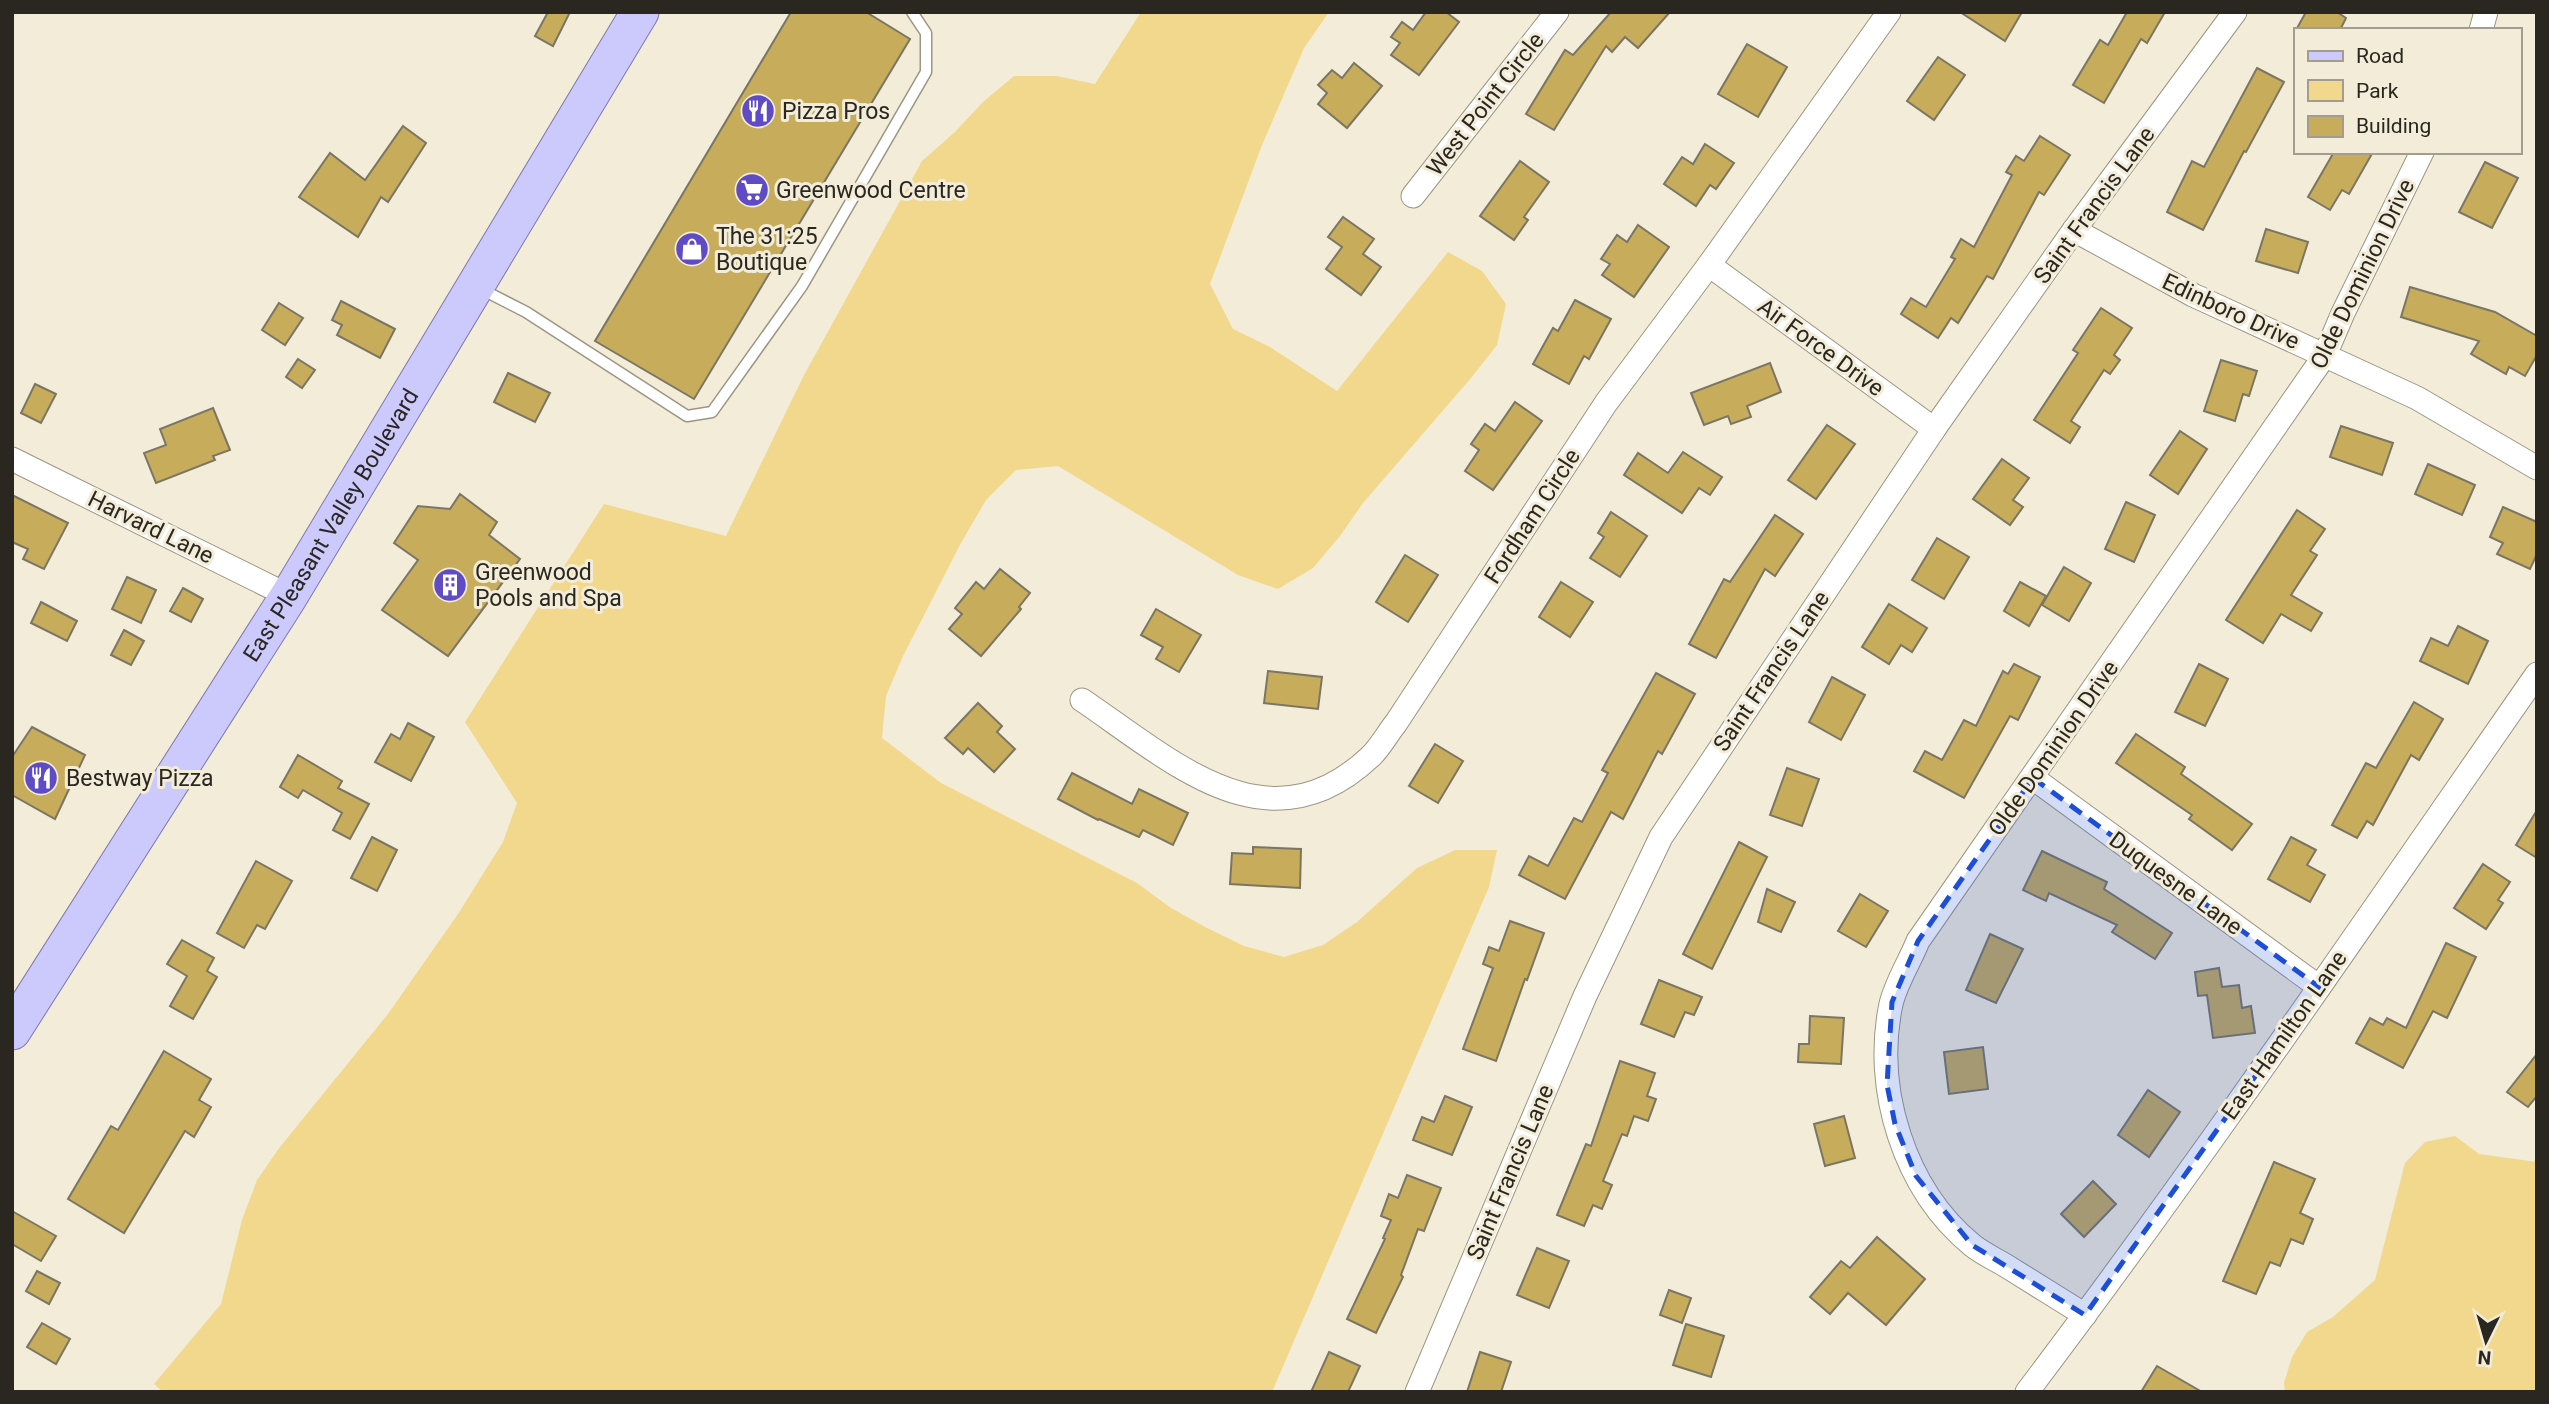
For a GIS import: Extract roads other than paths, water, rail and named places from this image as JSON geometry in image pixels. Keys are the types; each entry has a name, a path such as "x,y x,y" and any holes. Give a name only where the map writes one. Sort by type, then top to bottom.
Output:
{"main road":[{"name":"East Pleasant Valley Boulevard","path":"18,1008 289,596 640,12"}],"street":[{"name":"West Point Circle","path":"1413,195 1557,12"},
{"name":"Fordham Circle","path":"1082,700 1195,777 1225,790 1261,799 1297,797 1337,783 1371,756 1396,723 1606,403 1709,265 1889,12"},
{"name":"Saint Francis Lane","path":"1417,1392 1585,996 1661,837 1934,429 2074,230 2235,12"},
{"name":"Olde Dominion Drive","path":"2085,1315 1972,1245 1941,1212 1916,1177 1895,1124 1887,1085 1886,1043 1892,1002 1919,941 2325,355 2421,154"},
{"name":"Edinboro Drive","path":"2074,230 2193,295 2417,398 2537,468"},
{"name":"Air Force Drive","path":"1709,265 1934,429"},
{"name":"Harvard Lane","path":"12,459 289,596"},
{"name":"East Hamilton Lane","path":"2026,1392 2085,1315 2319,987 2537,674"},
{"name":"Duquesne Lane","path":"2033,778 2319,987"}],"lane":[{"path":"475,286 526,312 687,416 712,412 802,286 926,72 926,33 912,12"}],"place":[{"name":"Pizza Pros","path":"758,111"},
{"name":"Greenwood Centre","path":"752,190"},
{"name":"The 31:25 Boutique","path":"692,249"},
{"name":"Greenwood Pools and Spa","path":"450,585"},
{"name":"Bestway Pizza","path":"41,778"}]}
